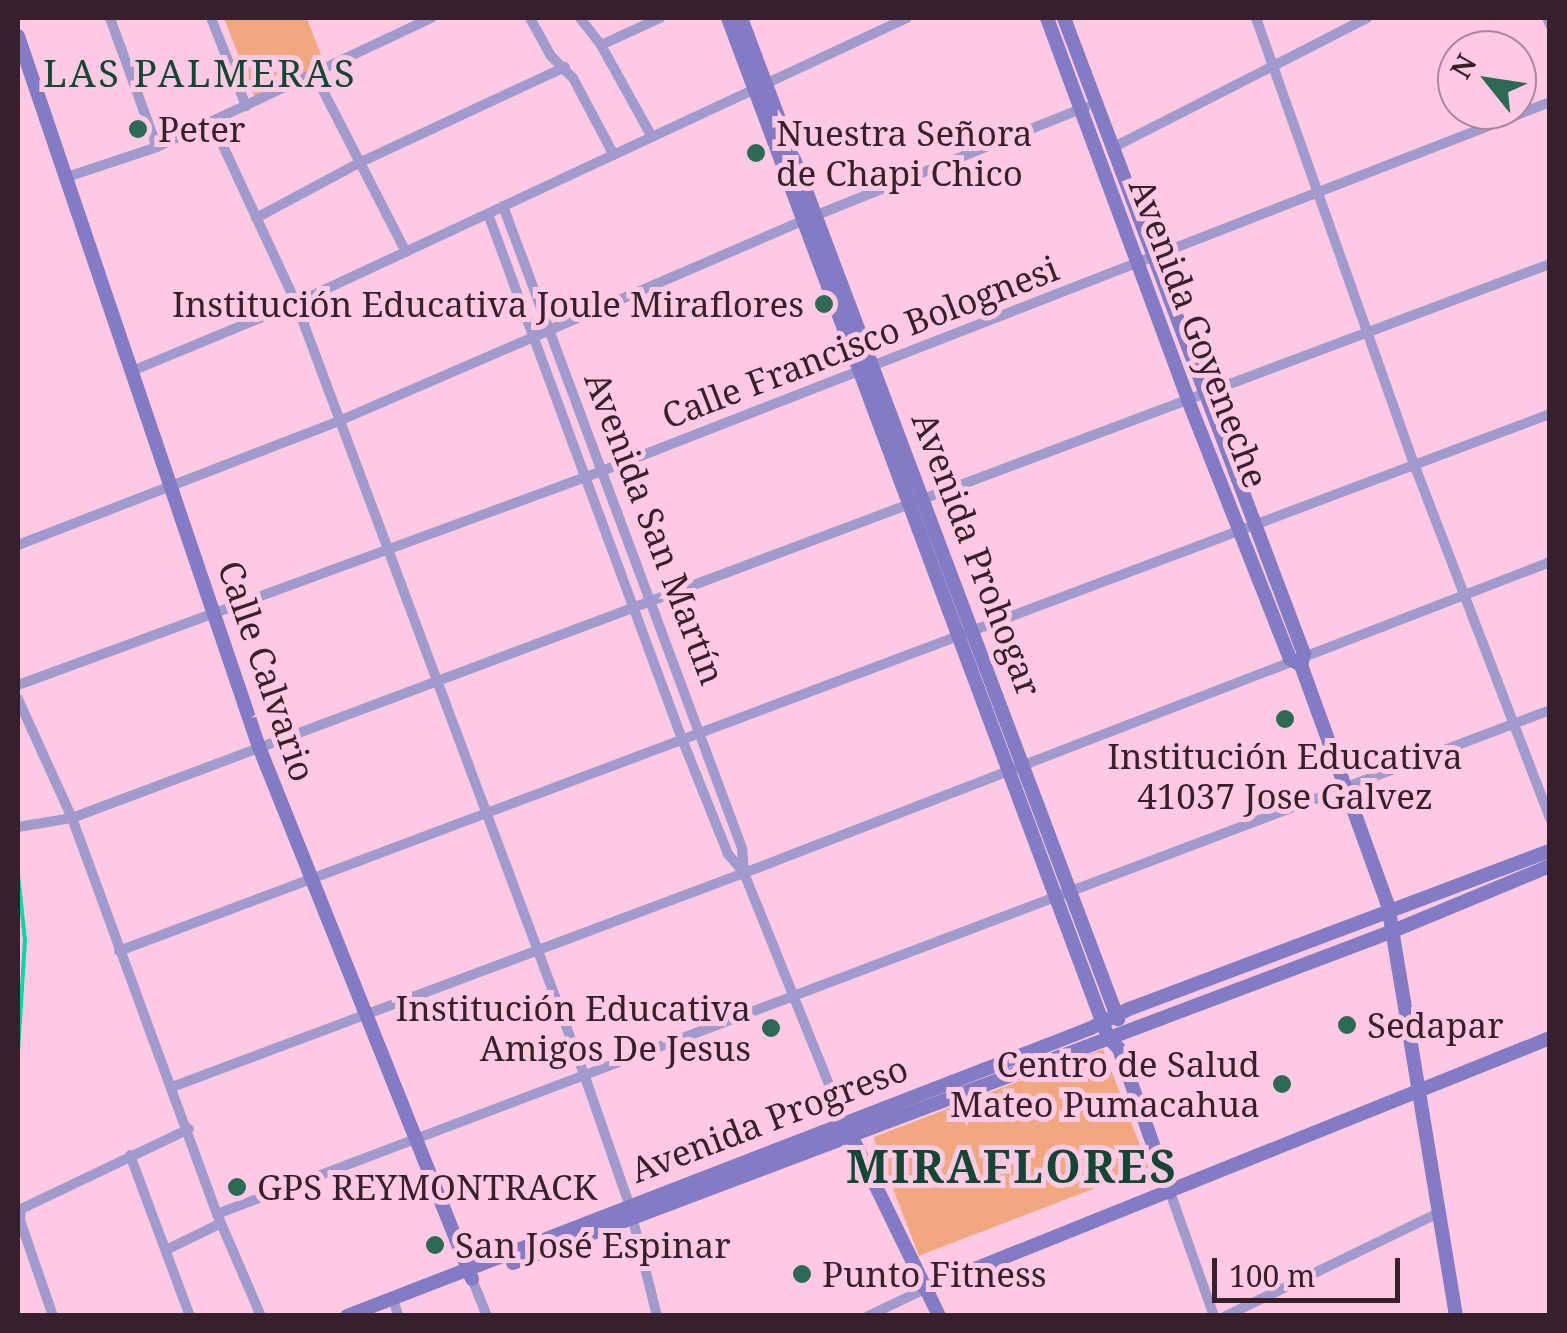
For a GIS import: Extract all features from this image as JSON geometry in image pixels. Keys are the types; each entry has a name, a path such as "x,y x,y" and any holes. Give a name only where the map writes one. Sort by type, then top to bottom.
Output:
{"street":[{"path":"110,18 157,147"},
{"path":"212,18 246,106"},
{"path":"67,177 157,147 431,18"},
{"path":"530,18 552,56 566,67 614,155"},
{"path":"580,18 601,44 652,137"},
{"path":"601,44 660,18"},
{"path":"728,18 762,85"},
{"path":"741,18 762,85"},
{"path":"132,371 296,303 907,18"},
{"name":"Avenida Goyeneche","path":"1048,18 1089,105 1114,147 1188,400 1247,525"},
{"name":"Avenida Goyeneche","path":"1064,18 1089,105 1147,260 1206,392 1247,525 1390,914 1456,1316"},
{"path":"1256,18 1414,464 1510,725 1550,818"},
{"path":"1114,147 1367,18"},
{"path":"1546,18 1550,25"},
{"name":"Calle Calvario","path":"18,36 259,747 488,1316"},
{"path":"256,218 361,162 566,67"},
{"path":"314,75 406,252"},
{"name":"Avenida Prohogar","path":"762,85 864,367 972,628 1056,894 1112,1026"},
{"name":"Calle Francisco Bolognesi","path":"18,685 602,472 1550,102"},
{"path":"18,545 339,420 809,219 1089,105"},
{"path":"212,122 296,303 385,550 584,1074 630,1210 656,1316"},
{"name":"Avenida San Martín","path":"503,206 700,732 742,848 744,873 791,996 848,1128 939,1316"},
{"name":"Avenida San Martín","path":"488,214 682,739 728,854 744,873"},
{"path":"18,827 72,818 1550,264"},
{"path":"119,951 1550,414"},
{"name":"Avenida Prohogar","path":"916,499 958,634 1072,888 1119,1049 1214,1316"},
{"path":"172,1087 744,873 1017,764 1550,562"},
{"path":"18,699 72,818 189,1128 219,1219 261,1316"},
{"path":"166,1250 219,1219 417,1138 1550,710"},
{"name":"Avenida Progreso","path":"366,1316 1550,851"},
{"name":"Avenida Progreso","path":"1112,1026 1393,931 1550,866"},
{"path":"868,1316 926,1289 1550,1038"},
{"path":"53,1316 20,1220 21,1209 189,1128"},
{"path":"130,1155 190,1316"},
{"path":"1226,1316 1438,1213"},
{"name":"Avenida Progreso","path":"347,1316 396,1306"}],"shaded area":[{"path":"224,18 307,18 324,63 254,96"},
{"path":"1103,1049 1149,1168 919,1256 873,1137"}],"waterway":[{"path":"18,875 25,940 18,1052"}],"place":[{"name":"Peter","path":"138,129"},
{"name":"Nuestra Señora de Chapi Chico","path":"756,153"},
{"name":"Institución Educativa Joule Miraflores","path":"824,304"},
{"name":"Institución Educativa 41037 Jose Galvez","path":"1285,719"},
{"name":"Sedapar","path":"1347,1025"},
{"name":"Institución Educativa Amigos De Jesus","path":"771,1028"},
{"name":"Centro de Salud Mateo Pumacahua","path":"1282,1084"},
{"name":"GPS REYMONTRACK","path":"237,1187"},
{"name":"San José Espinar","path":"435,1245"},
{"name":"Punto Fitness","path":"802,1274"}],"district":[{"name":"LAS PALMERAS","path":"200,73"},
{"name":"MIRAFLORES","path":"1012,1166"}]}
